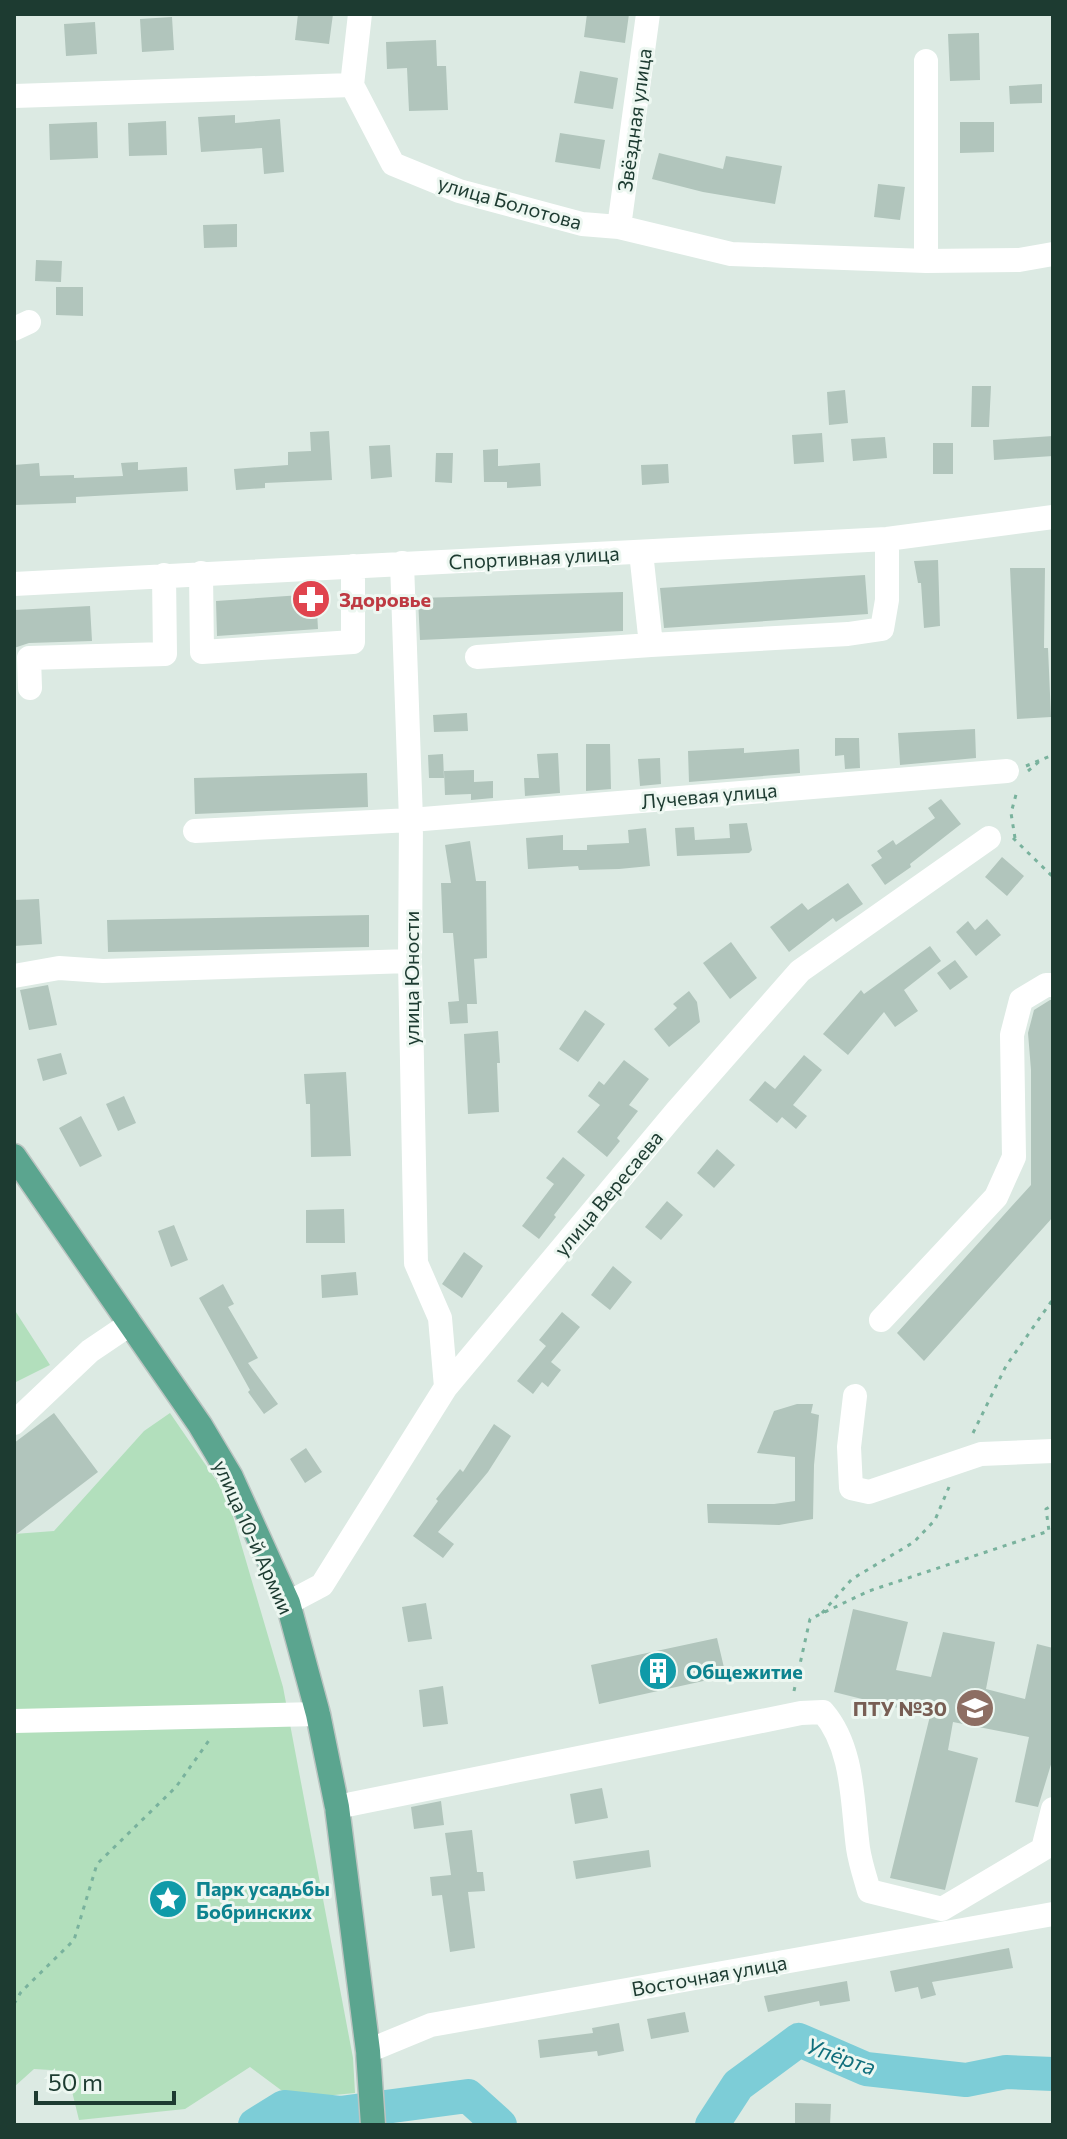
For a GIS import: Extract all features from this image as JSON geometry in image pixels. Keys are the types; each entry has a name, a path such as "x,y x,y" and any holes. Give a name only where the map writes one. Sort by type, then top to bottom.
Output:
{"main road":[{"name":"улица 10-й Армии","path":"17,1167 200,1425 231,1477 288,1603 318,1714 337,1807 369,2060 373,2125"}],"street":[{"path":"14,96 352,85 360,14"},
{"name":"Звёздная улица","path":"619,227 648,14"},
{"path":"926,61 926,261"},
{"name":"улица Болотова","path":"352,85 393,164 459,191 582,224 619,227 731,254 926,261 1019,260 1053,254"},
{"name":"Спортивная улица","path":"14,584 887,539 1053,517"},
{"path":"477,657 848,634 882,629 887,600 887,539"},
{"path":"641,552 651,645"},
{"name":"улица Юности","path":"402,563 411,820 410,961 416,1263 440,1318 446,1387"},
{"path":"201,573 202,652 353,642 353,566"},
{"path":"30,688 29,658 165,654 164,575"},
{"name":"Лучевая улица","path":"195,831 411,820 1015,780"},
{"name":"улица Вересаева","path":"288,1603 322,1585 446,1387 676,1112 800,971 989,838"},
{"path":"14,976 59,968 103,971 410,961"},
{"path":"881,1320 996,1197 1014,1157 1012,1035 1021,1000 1046,985 1053,985"},
{"path":"14,1423 90,1351 130,1324"},
{"path":"855,1396 849,1447 851,1488 869,1492 981,1454 1053,1451"},
{"path":"337,1807 795,1714 823,1712 837,1728 849,1772 859,1853 869,1891 942,1909 1043,1849 1053,1809"},
{"path":"14,1721 318,1714"},
{"name":"Восточная улица","path":"369,2060 431,2025 1053,1914"}],"path":[{"path":"1053,755 1041,760 1015,780 1011,813 1015,838 1053,877"},
{"path":"1015,780 1041,760"},
{"path":"989,838 1015,838"},
{"path":"795,1714 810,1619 869,1591 1049,1531 1046,1509 1053,1505"},
{"path":"14,2004 21,1992 74,1940 97,1864 176,1787 225,1717"}],"green space":[{"path":"14,1309 50,1365 14,1383"},
{"name":"Парк усадьбы Бобринских","path":"170,1413 227,1496 283,1687 353,2058 355,2093 293,2099 250,2067 185,2109 79,2120 67,2071 34,2069 14,2087 14,1534 54,1531 144,1431"}],"building":[{"path":"298,14 333,14 329,44 295,40"},
{"path":"587,14 629,14 625,43 584,37"},
{"path":"172,17 174,50 142,52 140,19"},
{"path":"95,22 97,54 66,56 64,24"},
{"path":"979,33 980,80 950,81 948,34"},
{"path":"436,40 437,66 446,66 448,110 409,111 407,68 387,69 386,42"},
{"path":"580,71 618,78 613,109 574,103"},
{"path":"1042,84 1042,103 1010,104 1009,86"},
{"path":"235,115 235,123 280,119 284,172 264,174 262,148 201,152 198,117"},
{"path":"166,121 167,155 129,156 128,123"},
{"path":"97,122 98,158 50,160 49,124"},
{"path":"960,122 994,122 994,152 960,153"},
{"path":"560,133 605,140 600,169 555,162"},
{"path":"659,153 723,169 726,156 782,166 775,204 703,192 652,179"},
{"path":"878,184 905,187 900,220 874,217"},
{"path":"237,224 237,247 204,248 203,225"},
{"path":"36,260 62,261 61,282 35,281"},
{"path":"56,287 83,287 83,316 56,315"},
{"path":"972,386 991,386 989,427 971,427"},
{"path":"845,390 848,423 829,425 827,392"},
{"path":"329,431 332,480 265,483 265,488 236,490 234,469 288,465 288,452 311,451 310,432"},
{"path":"822,433 824,462 794,464 792,435"},
{"path":"1053,436 1053,456 994,460 993,440"},
{"path":"885,437 887,458 853,461 851,439"},
{"path":"933,443 953,443 953,474 933,474"},
{"path":"390,445 392,477 371,479 369,446"},
{"path":"498,449 498,466 540,463 541,486 507,488 507,482 484,482 483,450"},
{"path":"436,453 453,453 452,483 435,482"},
{"path":"138,462 138,470 187,467 188,491 76,497 76,503 14,505 14,465 39,463 40,476 74,475 74,478 123,476 121,463"},
{"path":"668,464 669,483 642,485 641,465"},
{"path":"938,560 940,626 924,628 921,583 918,583 914,561"},
{"path":"1010,568 1045,568 1044,648 1048,648 1051,717 1017,719"},
{"path":"865,575 868,614 664,628 660,588"},
{"path":"623,592 623,631 420,640 418,598"},
{"path":"316,594 318,629 217,636 216,601"},
{"path":"90,606 92,641 29,643 14,648 14,610"},
{"path":"467,713 468,731 434,732 433,715"},
{"path":"975,729 976,758 900,765 898,733"},
{"path":"835,738 859,738 860,768 845,769 844,755 835,756"},
{"path":"586,744 610,744 611,789 586,791"},
{"path":"744,748 744,753 799,749 800,773 689,782 688,751"},
{"path":"558,753 560,793 525,796 524,778 539,778 537,754"},
{"path":"443,754 444,778 429,778 428,755"},
{"path":"660,758 661,784 640,786 638,759"},
{"path":"474,770 474,782 493,781 493,798 471,800 471,794 445,795 444,771"},
{"path":"367,773 368,807 195,814 194,778"},
{"path":"941,799 961,824 885,885 871,865 882,858 877,851 893,840 896,845 935,818 928,808"},
{"path":"747,823 752,850 749,853 677,856 675,828 694,827 695,840 730,838 729,824"},
{"path":"646,828 650,866 528,869 526,838 563,835 563,850 587,850 587,845 629,843 628,830"},
{"path":"470,841 476,881 486,881 487,958 474,959 477,1004 467,1004 468,1023 450,1024 448,1002 459,1001 453,933 443,933 441,883 451,883 445,845"},
{"path":"1002,857 1024,876 1007,896 985,877"},
{"path":"848,883 863,904 836,922 833,918 789,952 770,927 802,903 808,910"},
{"path":"39,899 42,944 14,946 14,900"},
{"path":"369,915 369,947 108,952 107,920"},
{"path":"987,919 1001,935 976,956 956,932 968,921 975,930"},
{"path":"731,942 757,978 730,999 703,963"},
{"path":"930,946 941,961 904,990 918,1011 895,1027 884,1012 848,1055 823,1034 861,990 864,994"},
{"path":"955,960 968,977 950,990 937,973"},
{"path":"48,985 57,1025 29,1030 20,990"},
{"path":"689,991 697,1002 700,1022 669,1047 654,1029 677,1008 673,1004"},
{"path":"1053,1000 1053,1217 924,1361 897,1333 1031,1185 1028,1033 1034,1010"},
{"path":"585,1010 605,1024 578,1062 559,1049"},
{"path":"498,1031 499,1112 468,1114 464,1034"},
{"path":"61,1053 67,1074 43,1081 37,1059"},
{"path":"804,1055 822,1070 793,1105 807,1116 796,1129 782,1117 777,1123 749,1100 765,1081 775,1089"},
{"path":"624,1060 649,1079 629,1105 638,1111 607,1157 577,1132 600,1105 588,1096 599,1081 604,1085"},
{"path":"346,1072 351,1156 311,1157 310,1104 306,1104 304,1074"},
{"path":"124,1096 136,1123 118,1131 106,1104"},
{"path":"81,1116 102,1156 80,1167 59,1128"},
{"path":"717,1149 735,1165 714,1188 697,1173"},
{"path":"563,1157 585,1175 539,1239 522,1226 554,1184 546,1178"},
{"path":"667,1201 683,1215 661,1240 645,1227"},
{"path":"344,1209 345,1243 306,1243 306,1210"},
{"path":"174,1225 188,1260 171,1267 158,1231"},
{"path":"464,1252 483,1266 462,1298 442,1284"},
{"path":"613,1266 632,1282 610,1310 591,1295"},
{"path":"356,1272 358,1295 322,1298 321,1275"},
{"path":"223,1284 234,1304 228,1307 258,1358 248,1363 278,1404 264,1414 248,1392 250,1390 199,1298"},
{"path":"562,1312 580,1327 551,1362 561,1370 548,1387 542,1382 533,1394 517,1381 546,1346 539,1340"},
{"path":"797,1404 813,1404 811,1413 819,1415 813,1519 779,1525 708,1523 707,1504 795,1501 795,1457 757,1453 774,1411"},
{"path":"54,1413 98,1472 14,1536 14,1443"},
{"path":"494,1424 511,1436 488,1472 438,1532 454,1544 443,1558 413,1536 438,1501 436,1499 460,1469 463,1472"},
{"path":"306,1448 322,1472 305,1483 290,1459"},
{"path":"426,1603 432,1639 408,1642 402,1607"},
{"name":"ПТУ №30","path":"853,1609 908,1622 896,1670 931,1677 943,1632 995,1642 986,1689 1025,1699 1037,1644 1053,1648 1053,1758 1038,1807 1015,1802 1029,1737 953,1722 948,1750 978,1758 945,1890 890,1878 930,1716 834,1692"},
{"name":"Общежитие","path":"717,1638 726,1676 599,1704 591,1665"},
{"path":"443,1686 448,1724 423,1727 419,1690"},
{"path":"602,1788 608,1818 575,1824 570,1794"},
{"path":"441,1801 444,1825 414,1829 411,1807"},
{"path":"472,1830 477,1872 483,1872 485,1891 468,1892 475,1948 450,1952 442,1895 432,1896 430,1877 451,1875 445,1833"},
{"path":"649,1850 651,1867 576,1879 573,1861"},
{"path":"1009,1948 1013,1968 932,1982 936,1995 921,1999 918,1987 895,1992 890,1971"},
{"path":"847,1981 850,2001 820,2006 819,2001 768,2012 764,1996"},
{"path":"685,2012 689,2032 651,2039 647,2019"},
{"path":"619,2023 624,2051 598,2056 597,2051 540,2058 538,2040 593,2033 592,2028"},
{"path":"795,2103 831,2104 830,2125 795,2125"}],"waterway":[{"name":"Упёрта","path":"712,2125 738,2085 799,2040 866,2069 966,2080 1006,2072 1053,2074"},
{"name":"Упёрта","path":"255,2125 284,2107 340,2113 468,2096 500,2125"}],"place":[{"name":"Здоровье","path":"311,599"},
{"name":"Общежитие","path":"658,1671"},
{"name":"ПТУ №30","path":"975,1708"},
{"name":"Парк усадьбы Бобринских","path":"168,1899"}]}
